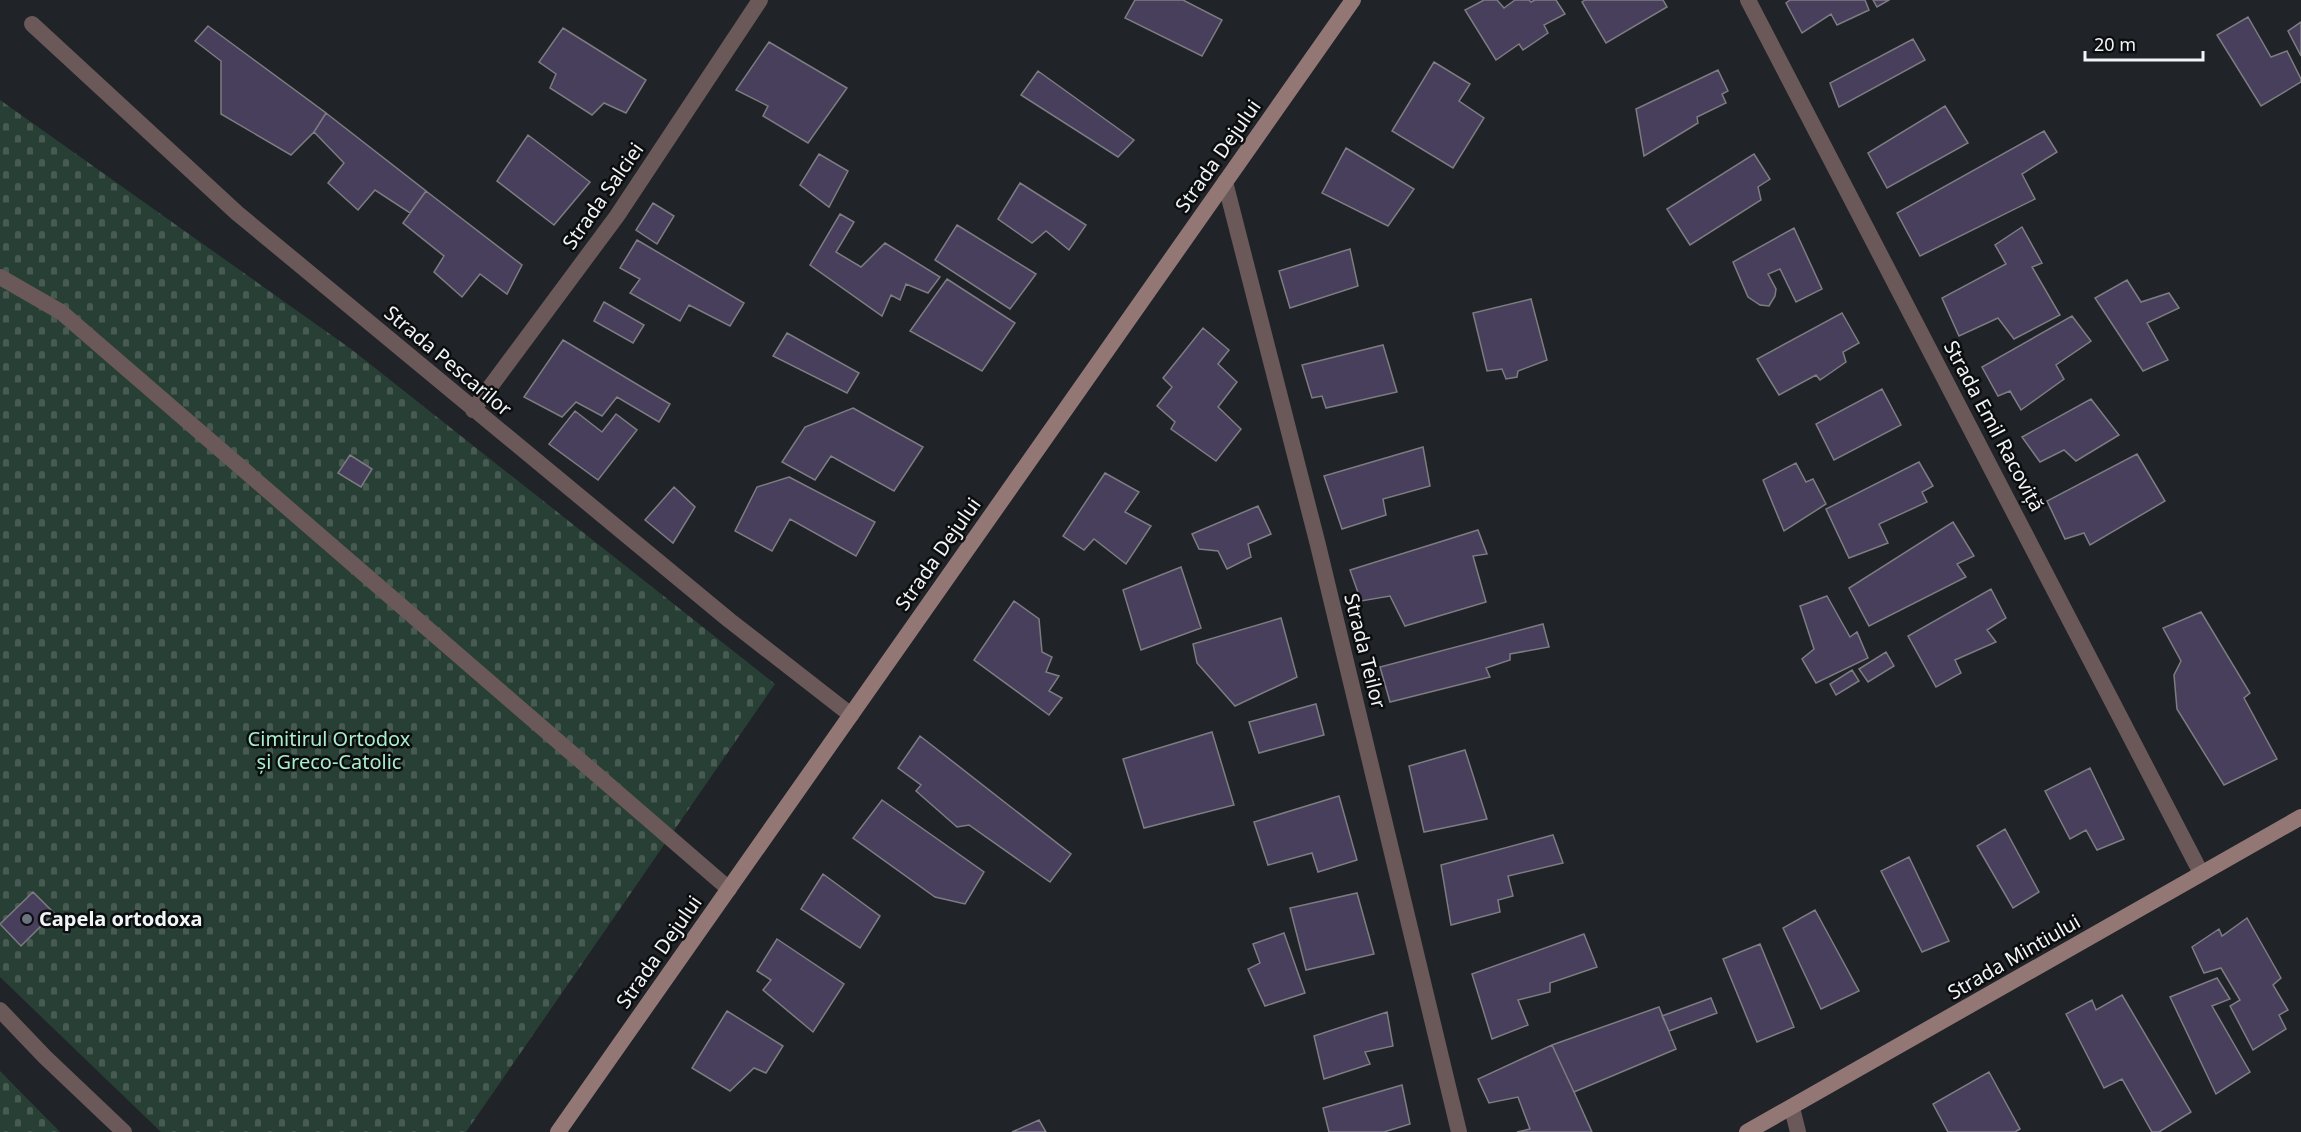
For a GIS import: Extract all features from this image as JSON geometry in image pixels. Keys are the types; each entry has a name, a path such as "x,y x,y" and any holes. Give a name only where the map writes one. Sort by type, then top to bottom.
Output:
{"main road":[{"name":"Strada Dejului","path":"558,1132 1353,0"},
{"name":"Strada Mintiului","path":"1747,1132 2301,817"}],"street":[{"name":"Strada Salciei","path":"473,410 618,216 760,0"},
{"name":"Strada Emil Racoviță","path":"1748,0 2201,873"},
{"name":"Strada Pescarilor","path":"32,24 237,213 729,620 851,715"},
{"name":"Strada Teilor","path":"1225,182 1318,545 1459,1132"},
{"path":"0,277 61,312 729,889"},
{"path":"0,1010 45,1057 124,1132"},
{"path":"1792,1108 1798,1132"}],"green space":[{"name":"Cimitirul Ortodox și Greco-Catolic","path":"0,100 351,349 775,684 466,1132 161,1132 0,977"},
{"path":"0,1071 60,1132 0,1132"}],"building":[{"path":"1135,0 1183,0 1222,20 1202,56 1125,18"},
{"path":"1484,0 1497,0 1504,8 1515,0 1531,2 1556,0 1565,14 1544,25 1548,33 1523,50 1519,44 1496,60 1465,10"},
{"path":"1585,0 1663,0 1667,7 1606,43 1582,2"},
{"path":"1790,0 1865,0 1869,10 1837,25 1831,14 1802,33 1786,3"},
{"path":"1873,0 1889,0 1877,7"},
{"path":"2248,17 2271,57 2287,51 2301,79 2301,82 2261,106 2217,35"},
{"path":"2301,22 2301,56 2288,31"},
{"path":"208,26 326,113 314,132 291,155 221,114 221,61 195,41"},
{"path":"563,28 646,80 626,113 604,103 592,115 550,88 556,74 539,62"},
{"path":"1913,39 1925,60 1839,107 1830,83"},
{"path":"769,42 847,88 808,143 763,116 768,106 736,90"},
{"path":"1434,62 1470,84 1459,101 1484,118 1453,168 1392,131"},
{"path":"1718,70 1728,91 1722,94 1726,103 1697,117 1698,123 1644,156 1636,109"},
{"path":"1038,71 1134,140 1118,157 1021,95"},
{"path":"1945,106 1968,143 1887,188 1868,153"},
{"path":"326,113 426,191 410,213 375,190 358,210 328,183 344,163 314,132"},
{"path":"2044,131 2057,152 2022,174 2035,199 1920,256 1897,213"},
{"path":"528,135 590,182 554,225 497,181"},
{"path":"1346,148 1414,189 1388,226 1322,193"},
{"path":"819,154 848,171 829,207 800,185"},
{"path":"1754,154 1770,179 1758,187 1761,200 1690,245 1667,209"},
{"path":"1020,183 1086,225 1069,250 1046,231 1032,243 998,219"},
{"path":"426,191 522,265 507,294 480,274 462,297 434,272 444,256 403,223"},
{"path":"653,203 674,216 657,244 636,230"},
{"path":"840,214 854,222 836,252 861,267 885,243 940,277 928,293 906,284 900,300 891,295 882,316 810,265"},
{"path":"957,225 1036,274 1010,309 935,260"},
{"path":"2022,227 2042,263 2032,267 2060,315 2014,339 1998,318 1959,336 1942,298 2006,264 1995,245"},
{"path":"1794,228 1822,289 1796,302 1780,269 1768,274 1776,289 1775,296 1769,306 1760,305 1748,297 1733,262"},
{"path":"637,240 744,303 730,326 689,305 680,321 630,293 640,279 620,268"},
{"path":"1350,249 1358,286 1290,308 1279,271"},
{"path":"947,279 1015,323 982,371 910,331"},
{"path":"2127,280 2141,302 2169,293 2179,308 2147,323 2168,360 2143,371 2095,298"},
{"path":"1531,299 1547,360 1518,371 1517,377 1506,379 1502,369 1487,371 1473,313"},
{"path":"604,302 644,325 633,343 594,321"},
{"path":"1842,313 1859,343 1843,352 1846,362 1820,380 1816,375 1779,395 1757,359"},
{"path":"2072,316 2091,341 2056,365 2064,379 2021,410 2010,391 1998,396 1982,367"},
{"path":"1203,328 1229,350 1218,364 1237,382 1218,407 1241,429 1216,461 1171,429 1175,422 1157,406 1172,387 1163,378"},
{"path":"787,333 859,373 847,393 773,356"},
{"path":"563,340 670,404 659,422 617,397 602,416 576,402 562,417 524,397"},
{"path":"1383,345 1397,392 1326,408 1322,396 1312,398 1302,365"},
{"path":"1882,389 1901,425 1834,460 1816,424"},
{"path":"2091,399 2119,435 2076,461 2064,450 2040,462 2022,437"},
{"path":"853,408 923,447 894,491 831,456 815,480 782,462 805,427"},
{"path":"575,411 602,432 616,414 637,430 598,480 549,444"},
{"path":"1423,447 1430,486 1383,499 1386,515 1342,529 1324,476"},
{"path":"2137,454 2165,501 2090,545 2084,533 2065,539 2047,501"},
{"path":"350,455 372,469 361,487 338,473"},
{"path":"1919,462 1933,486 1922,492 1927,502 1879,524 1888,543 1849,558 1826,509"},
{"path":"1796,463 1806,482 1813,479 1826,504 1784,531 1763,480"},
{"path":"1105,473 1139,492 1125,512 1151,526 1126,564 1094,539 1084,550 1063,536"},
{"path":"789,477 875,522 856,556 790,519 772,551 735,531 757,487"},
{"path":"674,487 695,507 673,543 645,520"},
{"path":"1258,506 1271,534 1248,544 1251,557 1227,569 1218,551 1199,549 1192,534"},
{"path":"1953,522 1974,556 1957,564 1966,577 1869,626 1849,588"},
{"path":"1478,530 1487,554 1473,556 1486,602 1405,626 1390,596 1361,601 1350,570"},
{"path":"1181,567 1201,628 1141,650 1123,590"},
{"path":"1991,589 2006,618 1987,630 1996,642 1955,660 1961,673 1936,687 1908,636"},
{"path":"1827,596 1850,637 1857,632 1868,658 1816,683 1802,659 1814,649 1800,606"},
{"path":"1014,601 1039,619 1042,652 1052,657 1046,672 1059,676 1049,691 1062,698 1049,715 974,660"},
{"path":"2201,612 2250,693 2244,698 2277,759 2224,785 2177,709 2174,675 2181,661 2163,628"},
{"path":"1281,618 1297,677 1235,706 1197,663 1193,644"},
{"path":"1543,624 1549,647 1510,654 1510,660 1486,668 1490,677 1390,702 1380,667"},
{"path":"1886,652 1894,666 1868,682 1859,669"},
{"path":"1852,670 1859,681 1836,695 1830,684"},
{"path":"1316,704 1324,735 1259,753 1249,722"},
{"path":"1212,732 1234,805 1144,828 1123,759"},
{"path":"920,736 1071,854 1050,882 969,825 957,827 916,791 921,785 898,768"},
{"path":"1465,750 1487,819 1424,832 1409,766"},
{"path":"2090,768 2124,839 2097,850 2086,830 2070,839 2045,791"},
{"path":"1339,796 1357,860 1318,872 1312,853 1268,865 1254,822"},
{"path":"882,800 984,872 965,904 935,897 853,838"},
{"path":"2005,829 2039,892 2013,908 1977,846"},
{"path":"1553,835 1563,863 1508,876 1513,896 1498,900 1500,912 1451,925 1441,865"},
{"path":"1909,857 1949,941 1922,952 1881,871"},
{"path":"823,874 880,916 860,948 801,909"},
{"name":"Capela ortodoxa","path":"33,892 54,913 21,946 0,924"},
{"path":"1357,893 1374,954 1306,970 1290,908"},
{"path":"1815,910 1859,991 1821,1009 1783,928"},
{"path":"2247,918 2281,978 2273,985 2288,1010 2279,1015 2286,1029 2253,1050 2230,1006 2240,1000 2221,968 2204,973 2192,947 2219,929 2222,936"},
{"path":"1284,933 1305,993 1265,1006 1248,969 1260,963 1253,944"},
{"path":"1584,934 1597,967 1550,983 1550,992 1518,1000 1528,1025 1492,1039 1472,974"},
{"path":"777,939 844,984 813,1032 763,990 771,980 757,971"},
{"path":"1760,944 1794,1027 1757,1042 1723,959"},
{"path":"2217,978 2230,999 2212,1006 2250,1072 2216,1094 2170,997"},
{"path":"2122,995 2191,1112 2159,1132 2152,1132 2122,1079 2104,1088 2066,1014 2092,1000 2096,1010"},
{"path":"1711,998 1717,1013 1669,1031 1662,1016"},
{"path":"1659,1007 1676,1049 1574,1092 1552,1045"},
{"path":"727,1011 783,1046 766,1073 754,1068 730,1091 692,1068"},
{"path":"1387,1012 1393,1046 1365,1052 1370,1064 1324,1079 1314,1036"},
{"path":"1552,1045 1592,1132 1517,1132 1530,1129 1518,1097 1489,1103 1478,1079"},
{"path":"1989,1072 2020,1129 2015,1132 1948,1132 1933,1104"},
{"path":"1402,1085 1410,1124 1384,1132 1329,1132 1323,1108"},
{"path":"1039,1120 1046,1132 1012,1132"}],"place":[{"name":"Capela ortodoxa","path":"27,919"}]}
